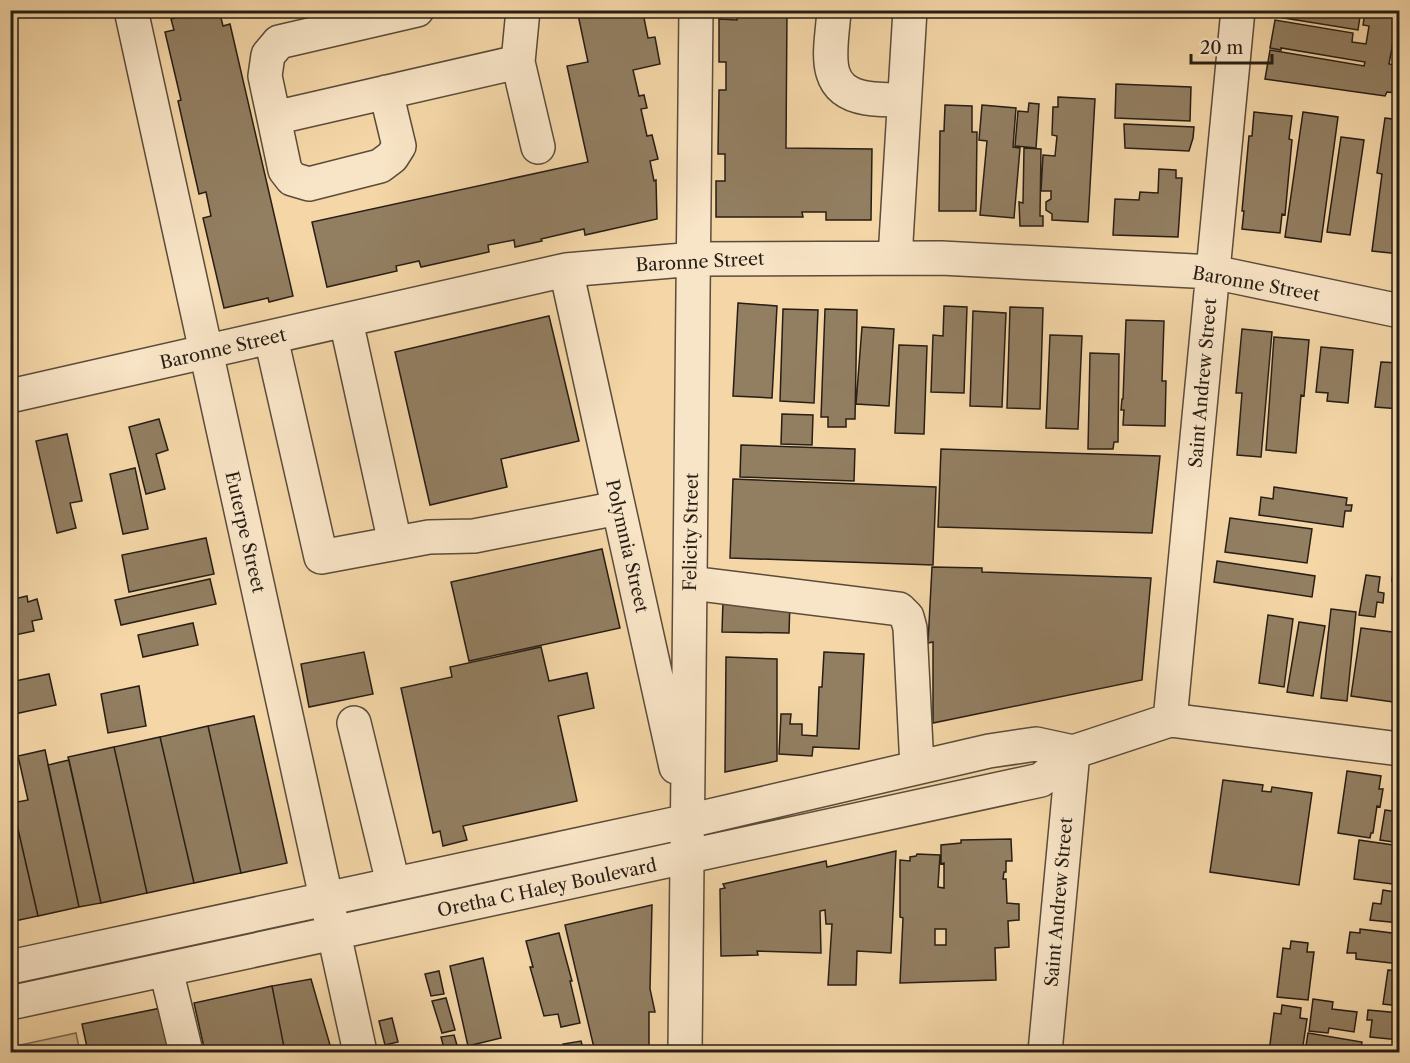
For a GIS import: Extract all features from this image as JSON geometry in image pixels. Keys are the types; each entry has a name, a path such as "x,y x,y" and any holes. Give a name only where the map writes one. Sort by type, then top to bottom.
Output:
{"street":[{"name":"Euterpe Street","path":"130,10 360,1053"},
{"path":"386,92 399,146 392,156 380,166 309,184 292,179 285,170 265,76 267,55 279,42 417,10"},
{"path":"523,10 518,62 538,147"},
{"name":"Felicity Street","path":"686,1053 696,10"},
{"path":"834,10 831,64 835,82 847,93 866,98 904,100"},
{"path":"895,258 910,10"},
{"name":"Saint Andrew Street","path":"1170,720 1238,10"},
{"path":"274,118 518,62"},
{"name":"Baronne Street","path":"10,396 566,270 695,259 941,258 1213,272 1400,311"},
{"name":"Polymnia Street","path":"566,270 688,821"},
{"path":"346,321 395,543"},
{"path":"271,338 321,557 429,537 474,536 618,508"},
{"path":"691,583 899,609 908,617 910,628 916,767"},
{"name":"Oretha C Haley Boulevard","path":"10,1003 1041,780 1073,752 1170,720 1400,748"},
{"path":"354,723 393,883"},
{"name":"Oretha C Haley Boulevard","path":"10,967 688,821 989,751 1036,744 1073,752"},
{"name":"Saint Andrew Street","path":"1045,1053 1073,752"},
{"path":"166,970 186,1053"}],"shaded area":[{"path":"76,1033 80,1052 11,1052 11,1047"}],"building":[{"path":"208,10 219,10 223,26 230,24 293,296 269,302 268,298 224,308 203,218 211,216 206,192 199,194 165,32 174,30 171,19"},
{"path":"577,10 648,10 643,13 648,38 655,37 660,64 633,70 639,96 644,95 647,108 641,109 647,136 652,135 658,159 650,161 654,181 656,180 657,219 585,235 584,229 515,247 514,240 488,245 489,252 421,267 419,261 396,266 397,271 327,287 312,222 588,162 567,66 588,62"},
{"path":"737,10 787,10 786,148 872,149 871,220 826,220 826,212 802,212 803,217 716,217 716,181 725,181 725,154 718,154 719,90 726,90 726,62 719,62 719,19 737,20"},
{"path":"1272,10 1361,10 1358,30 1272,16"},
{"path":"1371,10 1400,10 1400,38 1394,37 1389,64 1400,66 1397,93 1387,92 1385,96 1265,79 1270,50 1364,66 1365,62 1270,48 1275,20 1353,33 1352,42 1366,44 1369,26 1363,25 1365,13 1370,14"},
{"path":"1116,84 1191,87 1190,121 1115,118"},
{"path":"1058,97 1095,99 1088,222 1052,220 1052,214 1046,210 1046,202 1051,199 1051,191 1041,191 1043,155 1055,156 1057,136 1052,135 1053,107 1058,107"},
{"path":"1029,103 1039,104 1036,148 1015,146 1018,111 1028,112"},
{"path":"945,105 972,106 972,132 977,132 976,211 939,211 940,131 944,131"},
{"path":"982,105 1016,108 1013,147 1020,148 1014,218 980,215 987,141 979,140"},
{"path":"1254,112 1292,116 1285,215 1282,214 1280,233 1242,229 1249,136 1252,136"},
{"path":"1303,112 1338,117 1321,242 1285,237"},
{"path":"1385,118 1400,120 1400,254 1372,251 1382,174 1377,173"},
{"path":"1124,124 1194,127 1193,138 1189,151 1125,148"},
{"path":"1341,137 1364,140 1350,235 1327,232"},
{"path":"1024,148 1041,149 1040,216 1043,216 1043,226 1020,226 1019,202 1023,203"},
{"path":"1159,169 1176,170 1176,178 1182,178 1178,237 1113,235 1115,199 1139,200 1140,192 1158,193"},
{"path":"738,303 777,306 772,398 733,396"},
{"path":"944,306 967,307 964,393 931,392 933,335 943,336"},
{"path":"1010,307 1043,308 1040,409 1007,408"},
{"path":"783,309 818,310 814,403 780,401"},
{"path":"825,309 857,310 855,419 846,419 846,427 828,427 828,417 821,417"},
{"path":"973,311 1006,313 1002,407 970,406"},
{"path":"549,316 579,441 501,459 507,487 430,505 395,352"},
{"path":"1126,320 1164,321 1162,381 1166,381 1165,426 1123,425 1124,410 1121,410"},
{"path":"862,327 894,329 889,406 856,404"},
{"path":"1242,329 1272,332 1261,457 1237,455 1242,393 1236,393"},
{"path":"1050,335 1082,336 1078,429 1046,428"},
{"path":"1274,337 1309,340 1296,453 1266,450"},
{"path":"899,345 927,346 924,434 895,433"},
{"path":"1321,347 1353,350 1348,403 1327,401 1328,393 1316,392"},
{"path":"1090,353 1119,354 1118,442 1114,442 1113,449 1088,449"},
{"path":"1381,362 1400,363 1400,409 1375,407"},
{"path":"782,414 813,415 812,445 781,444"},
{"path":"159,419 168,450 156,454 165,489 146,494 129,427"},
{"path":"67,434 82,501 70,503 76,528 57,533 36,441"},
{"path":"741,445 855,449 854,481 740,477"},
{"path":"941,449 1160,456 1152,533 938,527"},
{"path":"135,468 148,529 123,534 110,474"},
{"path":"733,479 936,487 933,565 730,558"},
{"path":"1274,487 1347,498 1346,505 1352,505 1351,511 1345,511 1343,527 1259,515 1261,497 1273,499"},
{"path":"1230,518 1312,529 1307,563 1225,552"},
{"path":"206,538 214,574 129,592 122,555"},
{"path":"1396,548 1400,548 1400,582 1392,581"},
{"path":"602,549 620,628 469,661 451,582"},
{"path":"1217,561 1315,576 1312,597 1214,582"},
{"path":"932,567 982,568 982,572 1151,578 1142,680 933,723 933,642 928,643"},
{"path":"1366,575 1380,577 1378,592 1384,593 1383,603 1377,602 1375,617 1359,615"},
{"path":"210,579 216,604 121,625 115,600"},
{"path":"27,596 28,602 37,599 42,619 32,621 34,631 10,636 10,600"},
{"path":"723,600 790,601 789,633 722,632"},
{"path":"1331,609 1356,612 1347,701 1321,698"},
{"path":"1268,615 1293,619 1284,687 1259,683"},
{"path":"1299,622 1325,626 1313,696 1287,692"},
{"path":"193,623 198,645 143,657 138,635"},
{"path":"1361,628 1400,633 1400,703 1351,696"},
{"path":"541,647 549,681 587,673 594,708 558,716 577,801 463,826 467,840 443,846 440,831 433,833 401,688 452,677 450,667"},
{"path":"364,652 373,694 309,707 301,664"},
{"path":"824,652 864,654 859,749 813,747 812,756 779,754 781,714 791,714 790,724 802,724 802,735 817,736 819,687 822,687"},
{"path":"726,657 777,659 777,761 725,772"},
{"path":"49,674 56,705 10,715 10,682"},
{"path":"139,686 146,726 108,733 101,694"},
{"path":"254,716 287,863 241,873 208,726"},
{"path":"208,726 241,873 194,883 160,737"},
{"path":"160,737 194,883 147,893 114,747"},
{"path":"114,747 147,893 101,903 68,757"},
{"path":"45,750 79,907 38,916 12,803 28,800 18,756"},
{"path":"69,760 101,903 79,907 48,765"},
{"path":"1347,771 1381,776 1379,789 1383,789 1380,807 1377,806 1373,833 1370,838 1338,833"},
{"path":"1223,780 1263,785 1262,791 1271,792 1272,787 1312,793 1299,885 1210,872"},
{"path":"12,803 38,916 10,922 10,804"},
{"path":"1385,810 1400,812 1400,843 1380,840"},
{"path":"1011,839 1012,861 1006,861 1006,872 1004,872 1003,879 1006,879 1007,903 1019,904 1019,920 1008,921 1009,947 995,948 996,980 900,983 903,918 900,917 900,860 910,861 910,857 917,854 940,855 938,887 944,888 941,845 961,843 961,840","holes":["935,929 946,929 946,945 935,945"]},
{"path":"1359,840 1400,846 1400,885 1354,879"},
{"path":"896,851 891,953 857,951 856,985 828,985 832,924 826,924 825,910 820,911 821,953 757,951 758,955 721,956 720,889 725,888 723,884 826,861 827,867"},
{"path":"1383,890 1400,893 1400,923 1370,920 1373,903 1381,904"},
{"path":"652,905 650,989 655,1012 649,1012 649,1051 595,1052 565,925"},
{"path":"1360,929 1400,934 1400,964 1356,959 1356,953 1347,953 1350,932 1360,933"},
{"path":"559,933 580,1023 561,1027 558,1014 544,1016 530,967 533,967 526,941"},
{"path":"1291,941 1308,943 1307,952 1314,952 1308,1000 1277,997 1283,948 1290,949"},
{"path":"483,958 501,1038 468,1046 450,966"},
{"path":"1388,970 1400,971 1400,1006 1383,1004"},
{"path":"439,971 444,994 431,996 425,974"},
{"path":"311,979 332,1052 285,1052 272,986"},
{"path":"272,986 285,1052 205,1052 194,1003"},
{"path":"446,998 455,1030 442,1033 432,1001"},
{"path":"1313,999 1333,1002 1332,1009 1357,1012 1354,1032 1329,1028 1328,1033 1309,1031"},
{"path":"1282,1005 1301,1008 1300,1018 1307,1019 1302,1052 1269,1052 1274,1013 1281,1014"},
{"path":"161,1008 169,1052 88,1052 82,1024"},
{"path":"1368,1010 1400,1013 1400,1040 1370,1037 1372,1020 1367,1020"},
{"path":"392,1018 398,1042 385,1045 379,1021"},
{"path":"1308,1033 1362,1042 1360,1052 1305,1052"},
{"path":"454,1035 459,1052 445,1052 441,1037"},
{"path":"581,1041 584,1052 564,1052 563,1044"}]}
